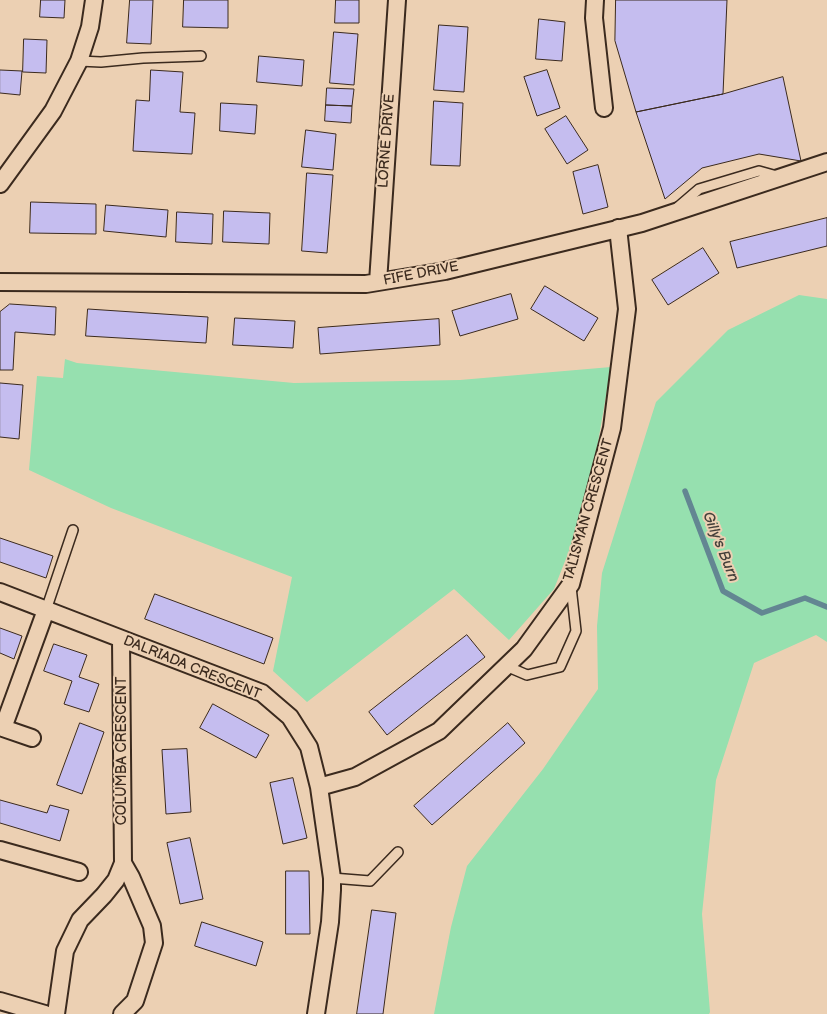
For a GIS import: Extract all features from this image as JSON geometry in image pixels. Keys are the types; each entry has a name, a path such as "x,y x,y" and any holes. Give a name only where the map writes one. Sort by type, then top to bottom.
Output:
{"street":[{"path":"0,184 53,110 79,61 90,27 94,0"},
{"name":"LORNE DRIVE","path":"378,282 396,0"},
{"path":"595,0 594,18 604,108"},
{"name":"FIFE DRIVE","path":"0,282 356,284 378,282 445,271 642,222 827,162"},
{"name":"TALISMAN CRESCENT","path":"319,787 355,777 439,730 524,649 571,584 612,428 627,309 618,228"},
{"name":"DALRIADA CRESCENT","path":"0,592 262,693 290,716 309,747 319,787 332,878 330,922 316,1014"},
{"path":"32,738 1,727 46,610"},
{"name":"COLUMBA CRESCENT","path":"56,1014 65,951 80,920 116,880 123,862 121,640"},
{"path":"0,850 79,872"},
{"name":"COLUMBA CRESCENT","path":"122,1014 135,1001 154,943 152,926 123,862"},
{"path":"0,1001 45,1014"}],"lane":[{"path":"79,61 101,62 201,56"},
{"path":"46,610 73,530"},
{"path":"506,666 527,675 560,667 576,631 571,584"},
{"path":"332,878 370,881 398,852"}],"green space":[{"path":"799,295 827,299 827,642 816,635 754,663 716,780 702,914 709,1014 434,1014 451,927 467,866 543,769 598,689 597,626 602,573 656,402 728,330"},
{"path":"65,359 77,363 294,383 460,380 611,367 597,448 575,536 554,589 509,640 454,589 307,702 273,671 292,577 111,508 29,470 37,376 63,378"}],"building":[{"path":"41,0 65,0 64,18 40,17"},
{"path":"130,0 153,0 151,44 127,43"},
{"path":"184,0 228,0 228,28 183,27"},
{"path":"336,0 359,0 359,23 335,23"},
{"path":"616,0 727,0 723,94 636,112 615,41"},
{"path":"539,19 565,22 562,61 536,59"},
{"path":"439,25 468,27 464,92 434,90"},
{"path":"334,32 358,34 354,85 330,83"},
{"path":"24,39 47,40 46,73 23,72"},
{"path":"259,56 304,60 302,86 257,82"},
{"path":"0,70 22,71 20,95 0,93"},
{"path":"151,70 183,72 180,112 195,113 192,154 133,151 136,100 149,101"},
{"path":"547,70 560,108 537,116 524,77"},
{"path":"783,77 801,161 759,154 702,168 665,199 636,112 723,94"},
{"path":"327,88 354,89 352,106 326,105"},
{"path":"434,101 463,103 460,166 431,165"},
{"path":"221,103 257,105 255,134 220,131"},
{"path":"326,105 352,106 351,123 325,121"},
{"path":"566,116 588,150 567,164 545,129"},
{"path":"306,130 336,134 333,170 302,167"},
{"path":"598,165 608,207 583,214 573,172"},
{"path":"307,173 333,175 327,253 302,251"},
{"path":"31,202 96,204 96,234 30,233"},
{"path":"106,205 168,210 166,237 104,231"},
{"path":"224,211 270,213 269,244 223,242"},
{"path":"177,212 213,214 212,244 176,242"},
{"path":"827,218 827,246 737,268 730,242"},
{"path":"703,248 719,273 668,305 652,280"},
{"path":"545,286 598,318 584,341 531,309"},
{"path":"511,294 518,319 460,336 452,311"},
{"path":"10,304 56,307 55,335 15,332 13,370 0,370 0,312"},
{"path":"88,309 208,317 206,343 86,336"},
{"path":"235,318 295,321 293,348 233,345"},
{"path":"439,319 440,345 320,354 318,328"},
{"path":"0,383 23,385 19,439 0,437"},
{"path":"0,538 53,556 46,578 0,562"},
{"path":"155,594 273,638 264,664 145,619"},
{"path":"0,628 22,636 14,659 0,653"},
{"path":"467,635 485,657 387,735 369,712"},
{"path":"54,644 87,655 79,677 99,684 89,712 64,704 72,681 44,671"},
{"path":"213,704 269,735 256,758 200,728"},
{"path":"80,723 104,732 82,794 57,785"},
{"path":"508,723 525,743 432,825 414,806"},
{"path":"187,749 191,812 166,814 162,750"},
{"path":"293,778 307,838 283,844 270,783"},
{"path":"0,800 47,813 50,805 69,810 60,841 0,823"},
{"path":"190,838 203,899 180,904 167,843"},
{"path":"286,871 309,871 310,934 286,934"},
{"path":"372,910 396,913 383,1014 357,1014"},
{"path":"202,922 263,942 256,966 195,946"}],"waterway":[{"name":"Gilly's Burn","path":"685,491 723,591 762,613 805,598 827,607"}]}
